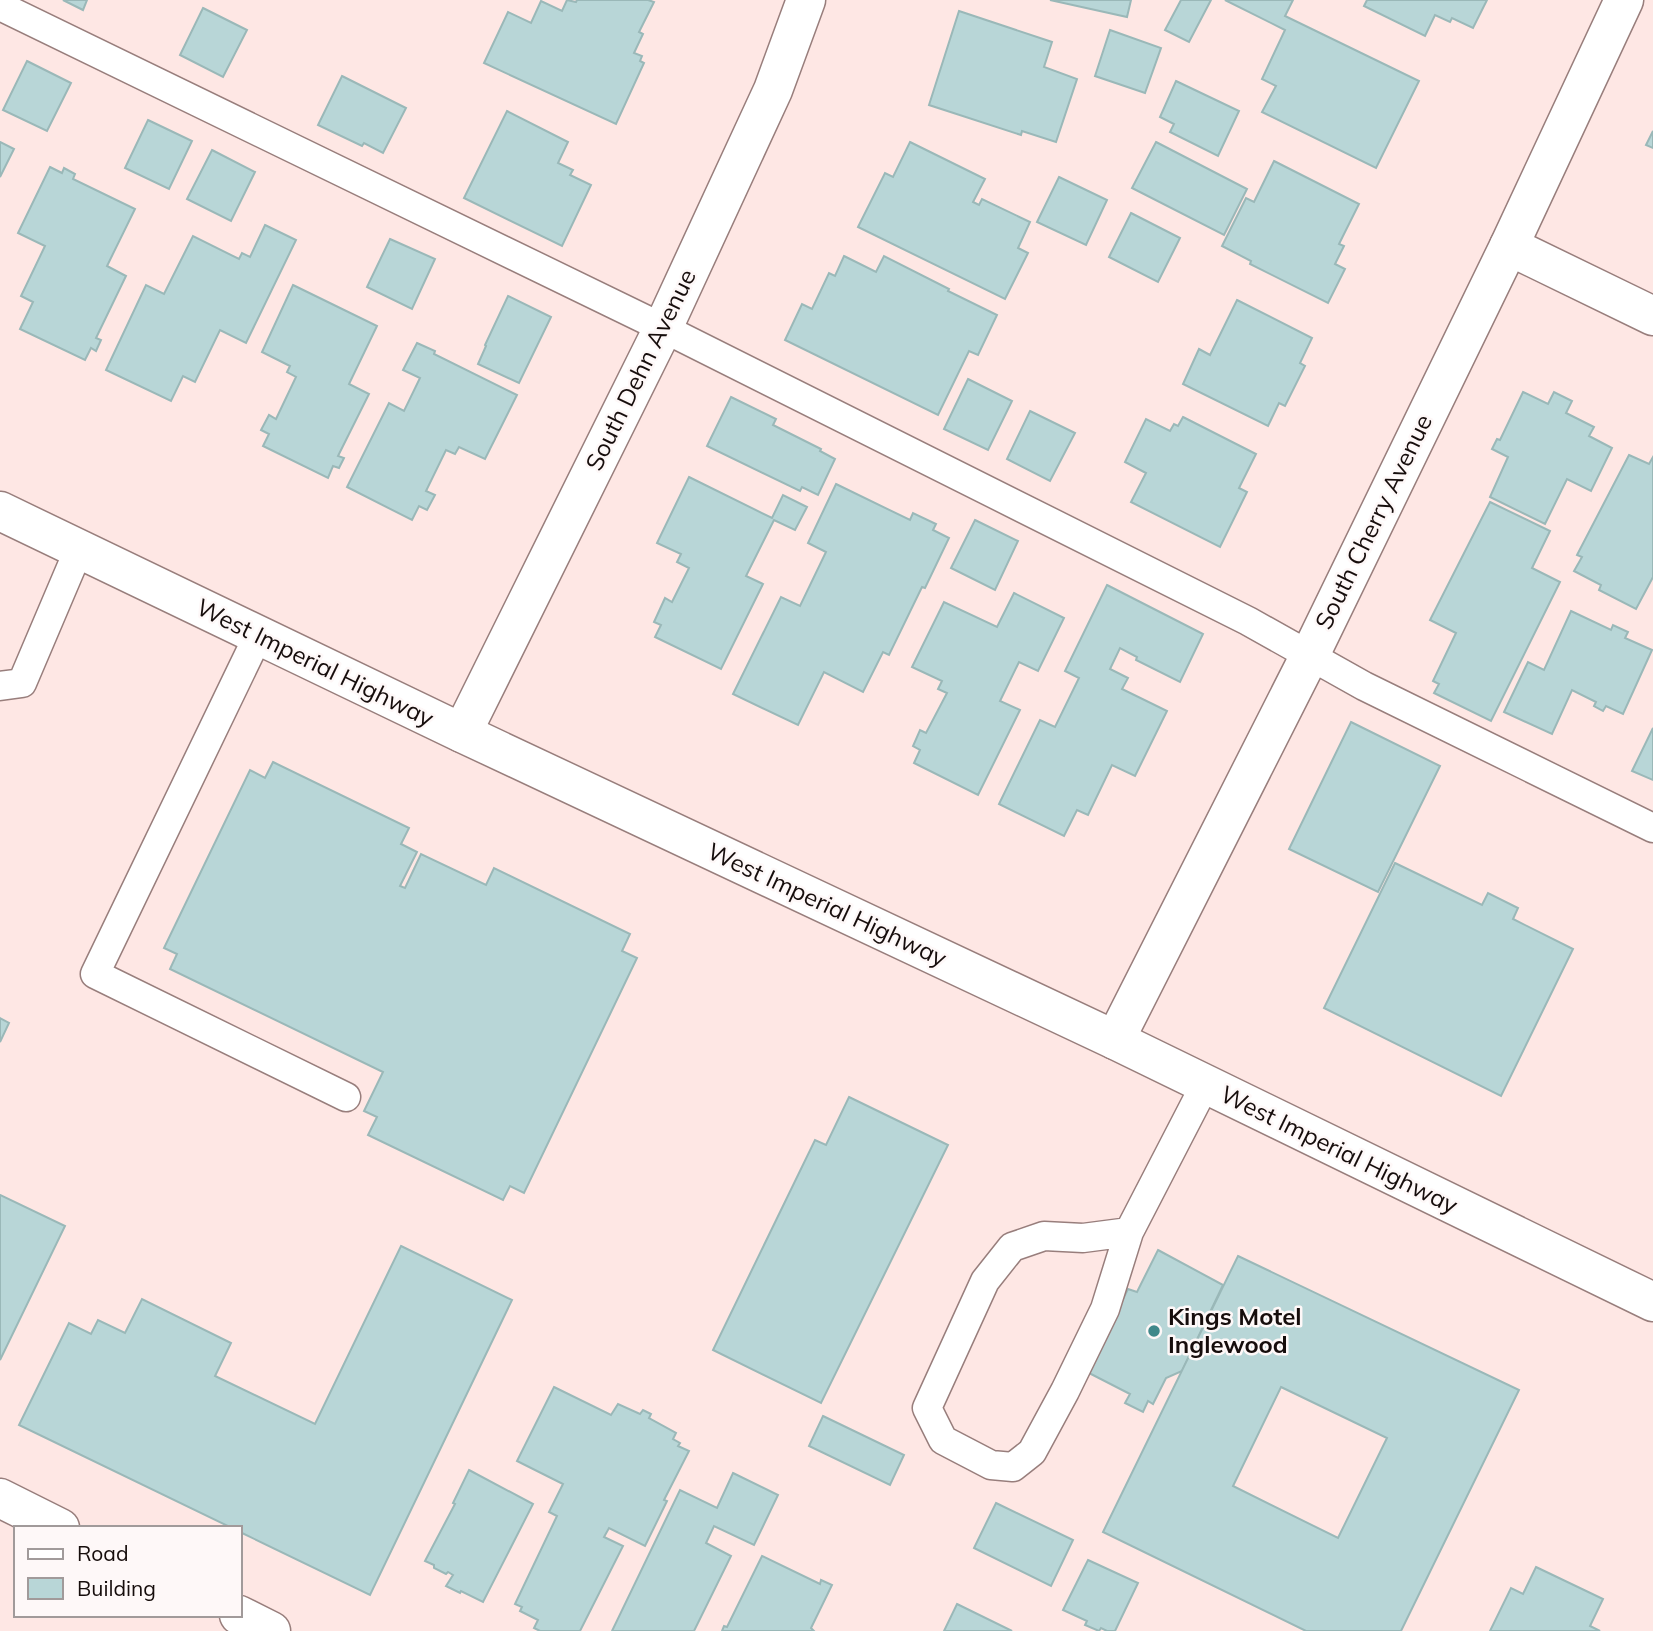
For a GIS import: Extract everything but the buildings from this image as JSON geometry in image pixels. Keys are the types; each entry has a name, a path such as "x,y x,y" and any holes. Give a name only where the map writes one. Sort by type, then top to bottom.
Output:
{"street":[{"name":"South Dehn Avenue","path":"462,733 663,328 774,90 806,0"},
{"name":"South Cherry Avenue","path":"1115,1040 1310,655 1509,246 1624,0"},
{"path":"1509,246 1653,316"},
{"name":"West Imperial Highway","path":"0,511 462,733 1115,1040 1653,1302"},
{"path":"0,1498 56,1526"},
{"path":"242,1616 271,1631"}],"lane":[{"path":"0,6 663,328 1236,614 1364,687 1653,828"},
{"path":"0,686 22,683 79,550"},
{"path":"258,636 95,974 346,1097"},
{"path":"1129,1232 1083,1238 1044,1236 1012,1247 985,1281 927,1408 943,1440 990,1465 1013,1467 1032,1452 1105,1308 1129,1232 1205,1085"}],"place":[{"name":"Kings Motel Inglewood","path":"1154,1331"}]}
